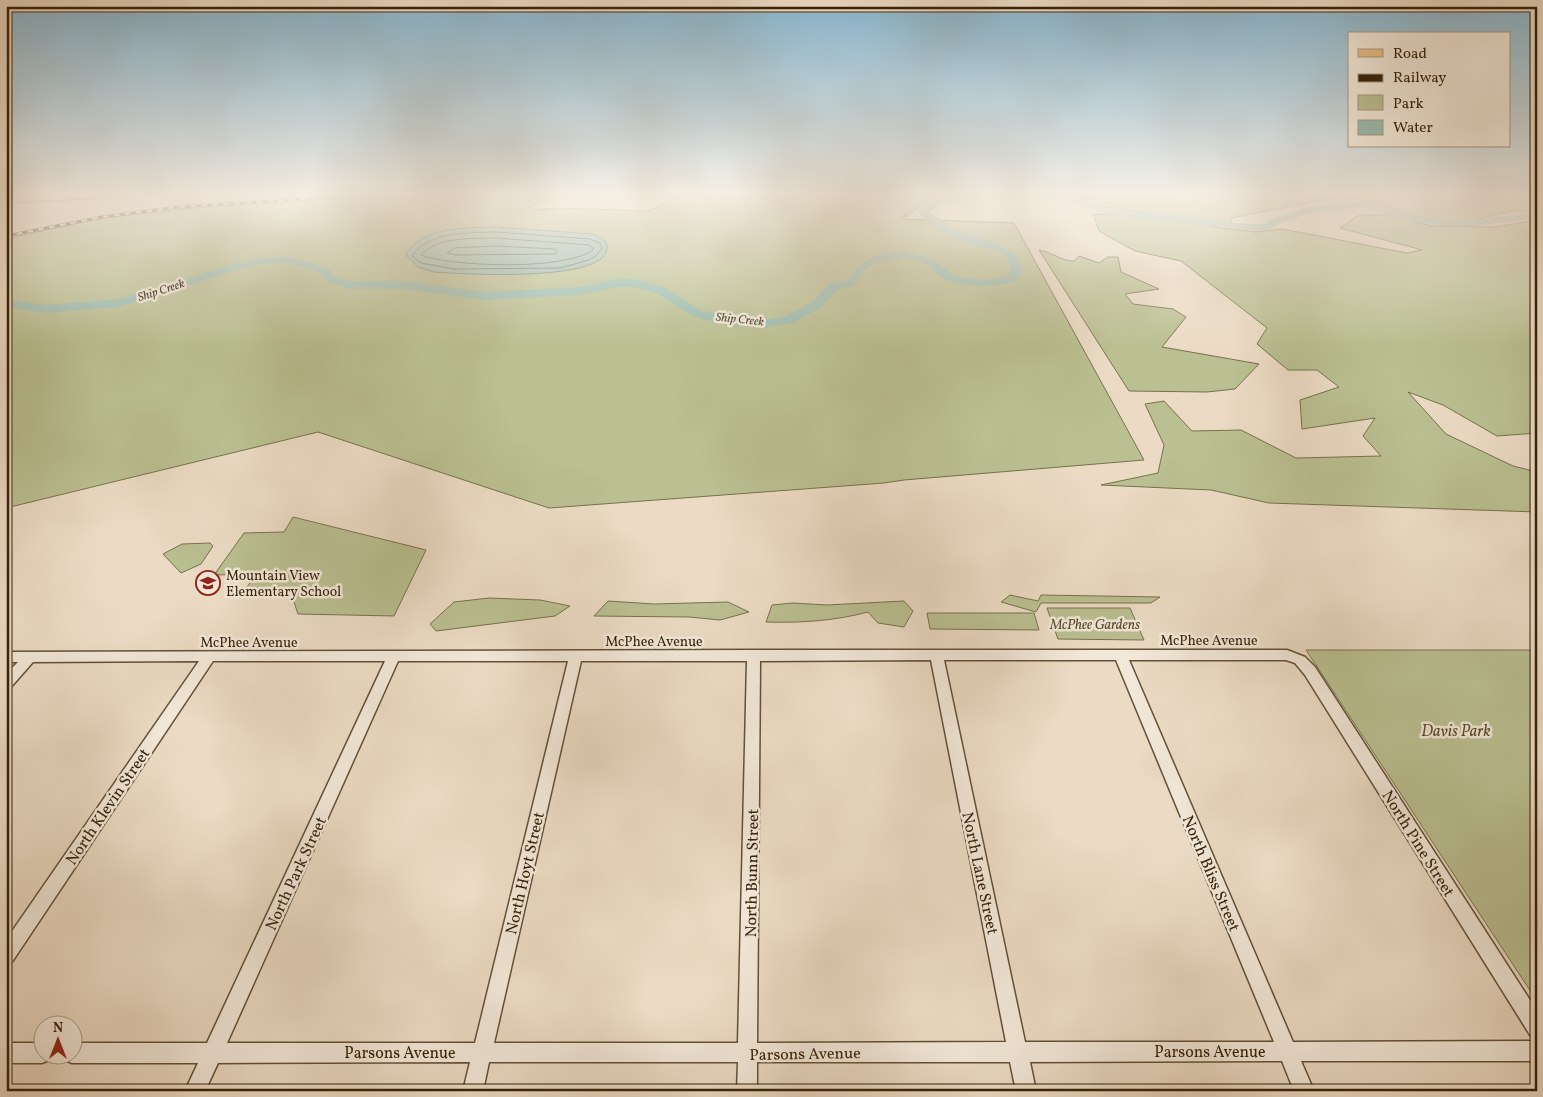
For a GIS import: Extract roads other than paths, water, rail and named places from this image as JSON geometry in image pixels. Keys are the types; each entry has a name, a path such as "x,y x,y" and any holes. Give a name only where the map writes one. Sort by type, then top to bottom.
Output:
{"street":[{"name":"North Bunn Street","path":"747,1091 754,655"},
{"name":"North Lane Street","path":"936,655 1026,1091"},
{"name":"North Bliss Street","path":"1120,655 1304,1091"},
{"name":"McPhee Avenue","path":"6,657 1287,655 1300,660"},
{"name":"North Park Street","path":"195,1091 394,656"},
{"name":"North Hoyt Street","path":"472,1091 576,656"},
{"path":"6,684 30,657"},
{"name":"North Klevin Street","path":"6,956 209,657"},
{"name":"North Pine Street","path":"1300,660 1310,671 1537,1028"},
{"name":"Parsons Avenue","path":"82,1053 482,1052 748,1054 1537,1051"},
{"path":"6,1053 32,1053"}],"water":[{"path":"415,244 607,244 607,248 600,259 583,267 559,272 500,275 434,272 418,267 406,255"}],"waterway":[{"name":"Ship Creek","path":"6,303 47,309 119,303 228,269 263,261 290,260 324,270 330,279 349,285 404,285 484,296 579,291 617,283 635,283 660,290 698,314 730,321 760,324 787,320 816,305 833,287 852,283 860,270 879,258 886,256 903,255 920,258 934,265 947,276 964,281 988,283 1010,280 1016,271 1012,257 1007,252 985,244"}],"place":[{"name":"Mountain View Elementary School","path":"208,583"}],"park label":[{"name":"McPhee Gardens","path":"1095,624"},
{"name":"Davis Park","path":"1456,730"}]}
